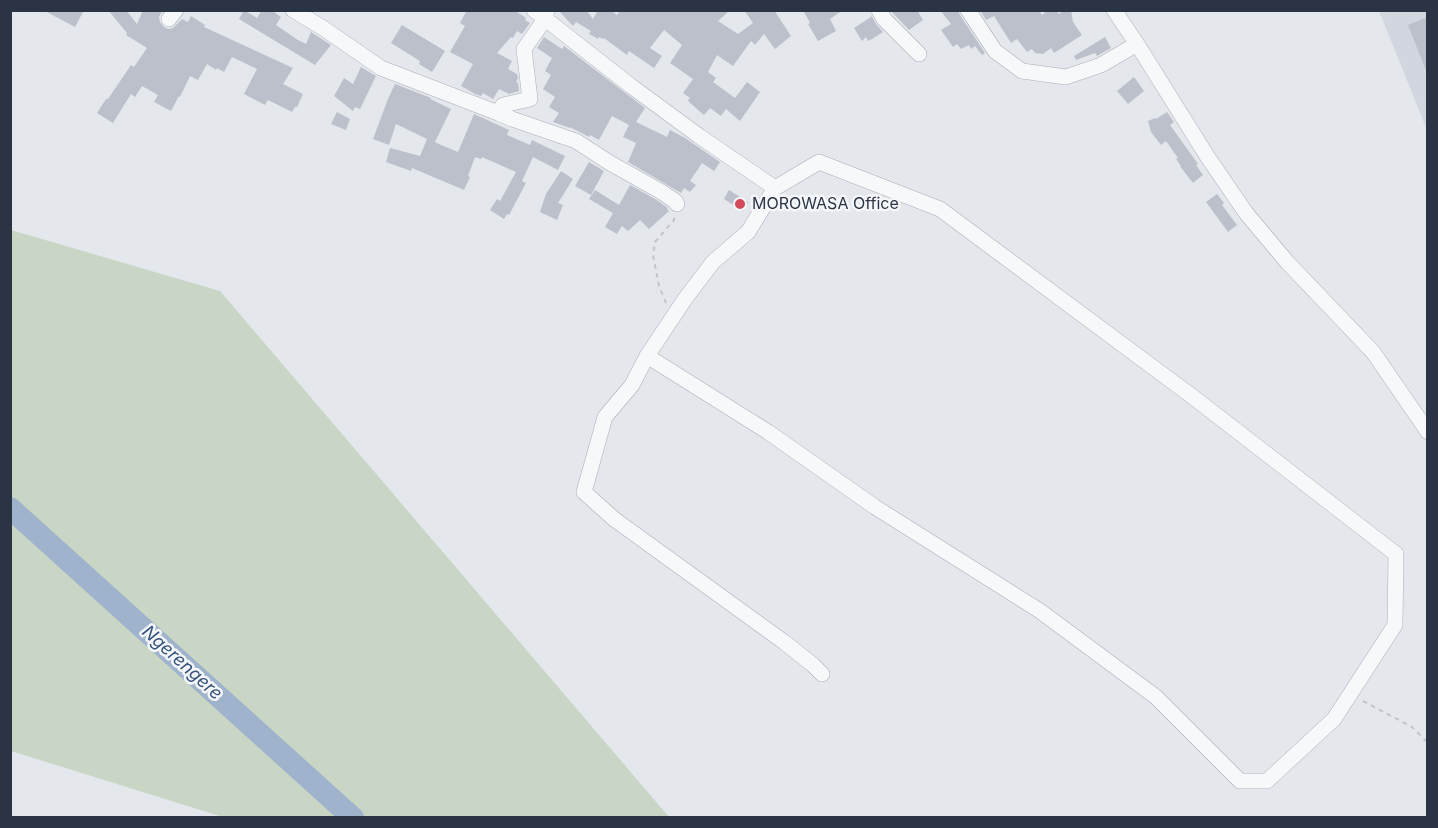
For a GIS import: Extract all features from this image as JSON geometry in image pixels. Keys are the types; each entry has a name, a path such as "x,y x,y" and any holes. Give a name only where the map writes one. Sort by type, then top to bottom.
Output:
{"street":[{"path":"293,10 381,68 512,119 576,141 660,191 677,204"},
{"path":"879,10 884,19 919,54"},
{"path":"968,10 995,51 1022,71 1066,77 1101,65 1137,44"},
{"path":"1114,10 1246,213 1287,262 1373,352 1428,432"},
{"path":"498,113 503,105 530,99 524,49 542,13 631,86 776,188"},
{"path":"647,356 768,432 885,513 1040,611 1156,697 1239,781 1267,781 1334,719 1395,625 1396,554 1193,397 940,209 819,162 776,188 748,232 713,262 685,299 647,356 632,385 605,417 584,492 614,519 775,635 822,674"}],"path":[{"path":"669,322 653,255 655,243 674,220 677,204"},
{"path":"1361,700 1412,727 1428,743"}],"shaded area":[{"path":"1379,11 1427,11 1427,130"}],"green space":[{"path":"11,230 220,291 669,817 223,817 11,751"}],"building":[{"path":"43,10 84,10 75,27"},
{"path":"108,10 126,10 137,24 143,10 163,10 159,17 160,22 168,29 173,28 182,19 188,22 191,16 205,25 204,27 293,68 283,84 303,94 297,107 292,112 268,100 265,105 244,94 257,69 232,57 224,72 207,64 198,80 190,76 171,111 154,102 158,95 142,86 135,97 131,94 113,123 97,113 131,65 134,67 147,48 126,35 127,33"},
{"path":"244,10 257,18 262,10 271,10 281,17 276,25 298,40 306,44 311,32 331,45 315,65 239,19"},
{"path":"467,10 514,10 530,23 522,34 517,31 497,53 512,61 508,69 517,74 516,82 519,91 509,94 499,89 493,99 483,93 481,96 475,94 461,86 473,64 450,52 465,26 460,23"},
{"path":"558,10 586,10 593,19 598,10 610,10 617,15 620,10 730,10 718,21 738,34 753,23 744,10 774,10 791,36 775,49 764,34 755,45 751,41 733,66 717,55 708,72 716,78 713,82 735,98 747,82 760,92 740,121 726,109 721,116 710,108 704,115 689,102 690,98 683,93 693,79 670,63 682,45 664,30 650,48 662,56 654,68 629,51 627,55 604,38 599,37 598,39 589,34 591,31 576,22 573,26"},
{"path":"803,10 843,10 830,19 836,31 818,41"},
{"path":"890,10 917,10 923,20 909,30"},
{"path":"940,10 958,10 985,53 982,55 975,46 971,49 969,45 961,49 957,44 953,47 941,30 951,24"},
{"path":"980,10 1039,10 1042,15 1048,10 1056,10 1059,14 1064,10 1071,10 1073,22 1082,35 1054,53 1051,48 1043,54 1035,53 1032,49 1027,52 1017,39 1011,43 994,16 986,20"},
{"path":"871,15 883,32 868,41 866,37 862,41 854,28"},
{"path":"1428,17 1428,73 1427,73 1408,25"},
{"path":"402,25 445,51 432,72 419,64 420,61 391,43"},
{"path":"544,37 562,49 564,46 645,108 636,122 667,137 670,130 720,162 714,171 702,163 690,181 696,185 690,192 684,188 681,193 628,162 636,143 623,137 629,125 612,116 599,140 553,122 559,113 549,107 555,97 543,89 551,75 545,71 552,58 537,48"},
{"path":"1105,37 1111,48 1097,56 1095,53 1076,60 1074,56"},
{"path":"361,67 376,76 360,109 355,107 353,111 334,96 344,78 353,84"},
{"path":"1134,77 1144,91 1128,104 1117,91"},
{"path":"395,84 431,98 451,109 435,142 441,145 458,152 474,114 509,130 507,135 530,145 532,140 565,156 558,170 533,157 522,181 526,183 509,215 507,214 504,219 490,210 497,199 500,201 516,172 482,157 481,159 475,157 464,190 412,168 411,171 386,162 390,148 420,156 427,139 396,124 389,145 373,139"},
{"path":"337,112 350,119 346,130 331,124"},
{"path":"1167,112 1174,122 1170,125 1198,164 1196,165 1203,175 1193,183 1166,141 1161,145 1151,132 1148,121"},
{"path":"589,162 604,171 591,195 575,186"},
{"path":"561,171 573,179 558,203 563,205 557,220 540,212 546,194"},
{"path":"630,185 655,199 669,211 649,229 640,220 628,231 622,226 617,234 605,227 613,213 589,199 595,190 619,205"},
{"path":"729,190 748,202 743,211 724,199"},
{"path":"1217,194 1237,225 1228,232 1206,202"}],"waterway":[{"name":"Ngerengere","path":"10,508 353,818"}],"place":[{"name":"MOROWASA Office","path":"740,204"}]}
